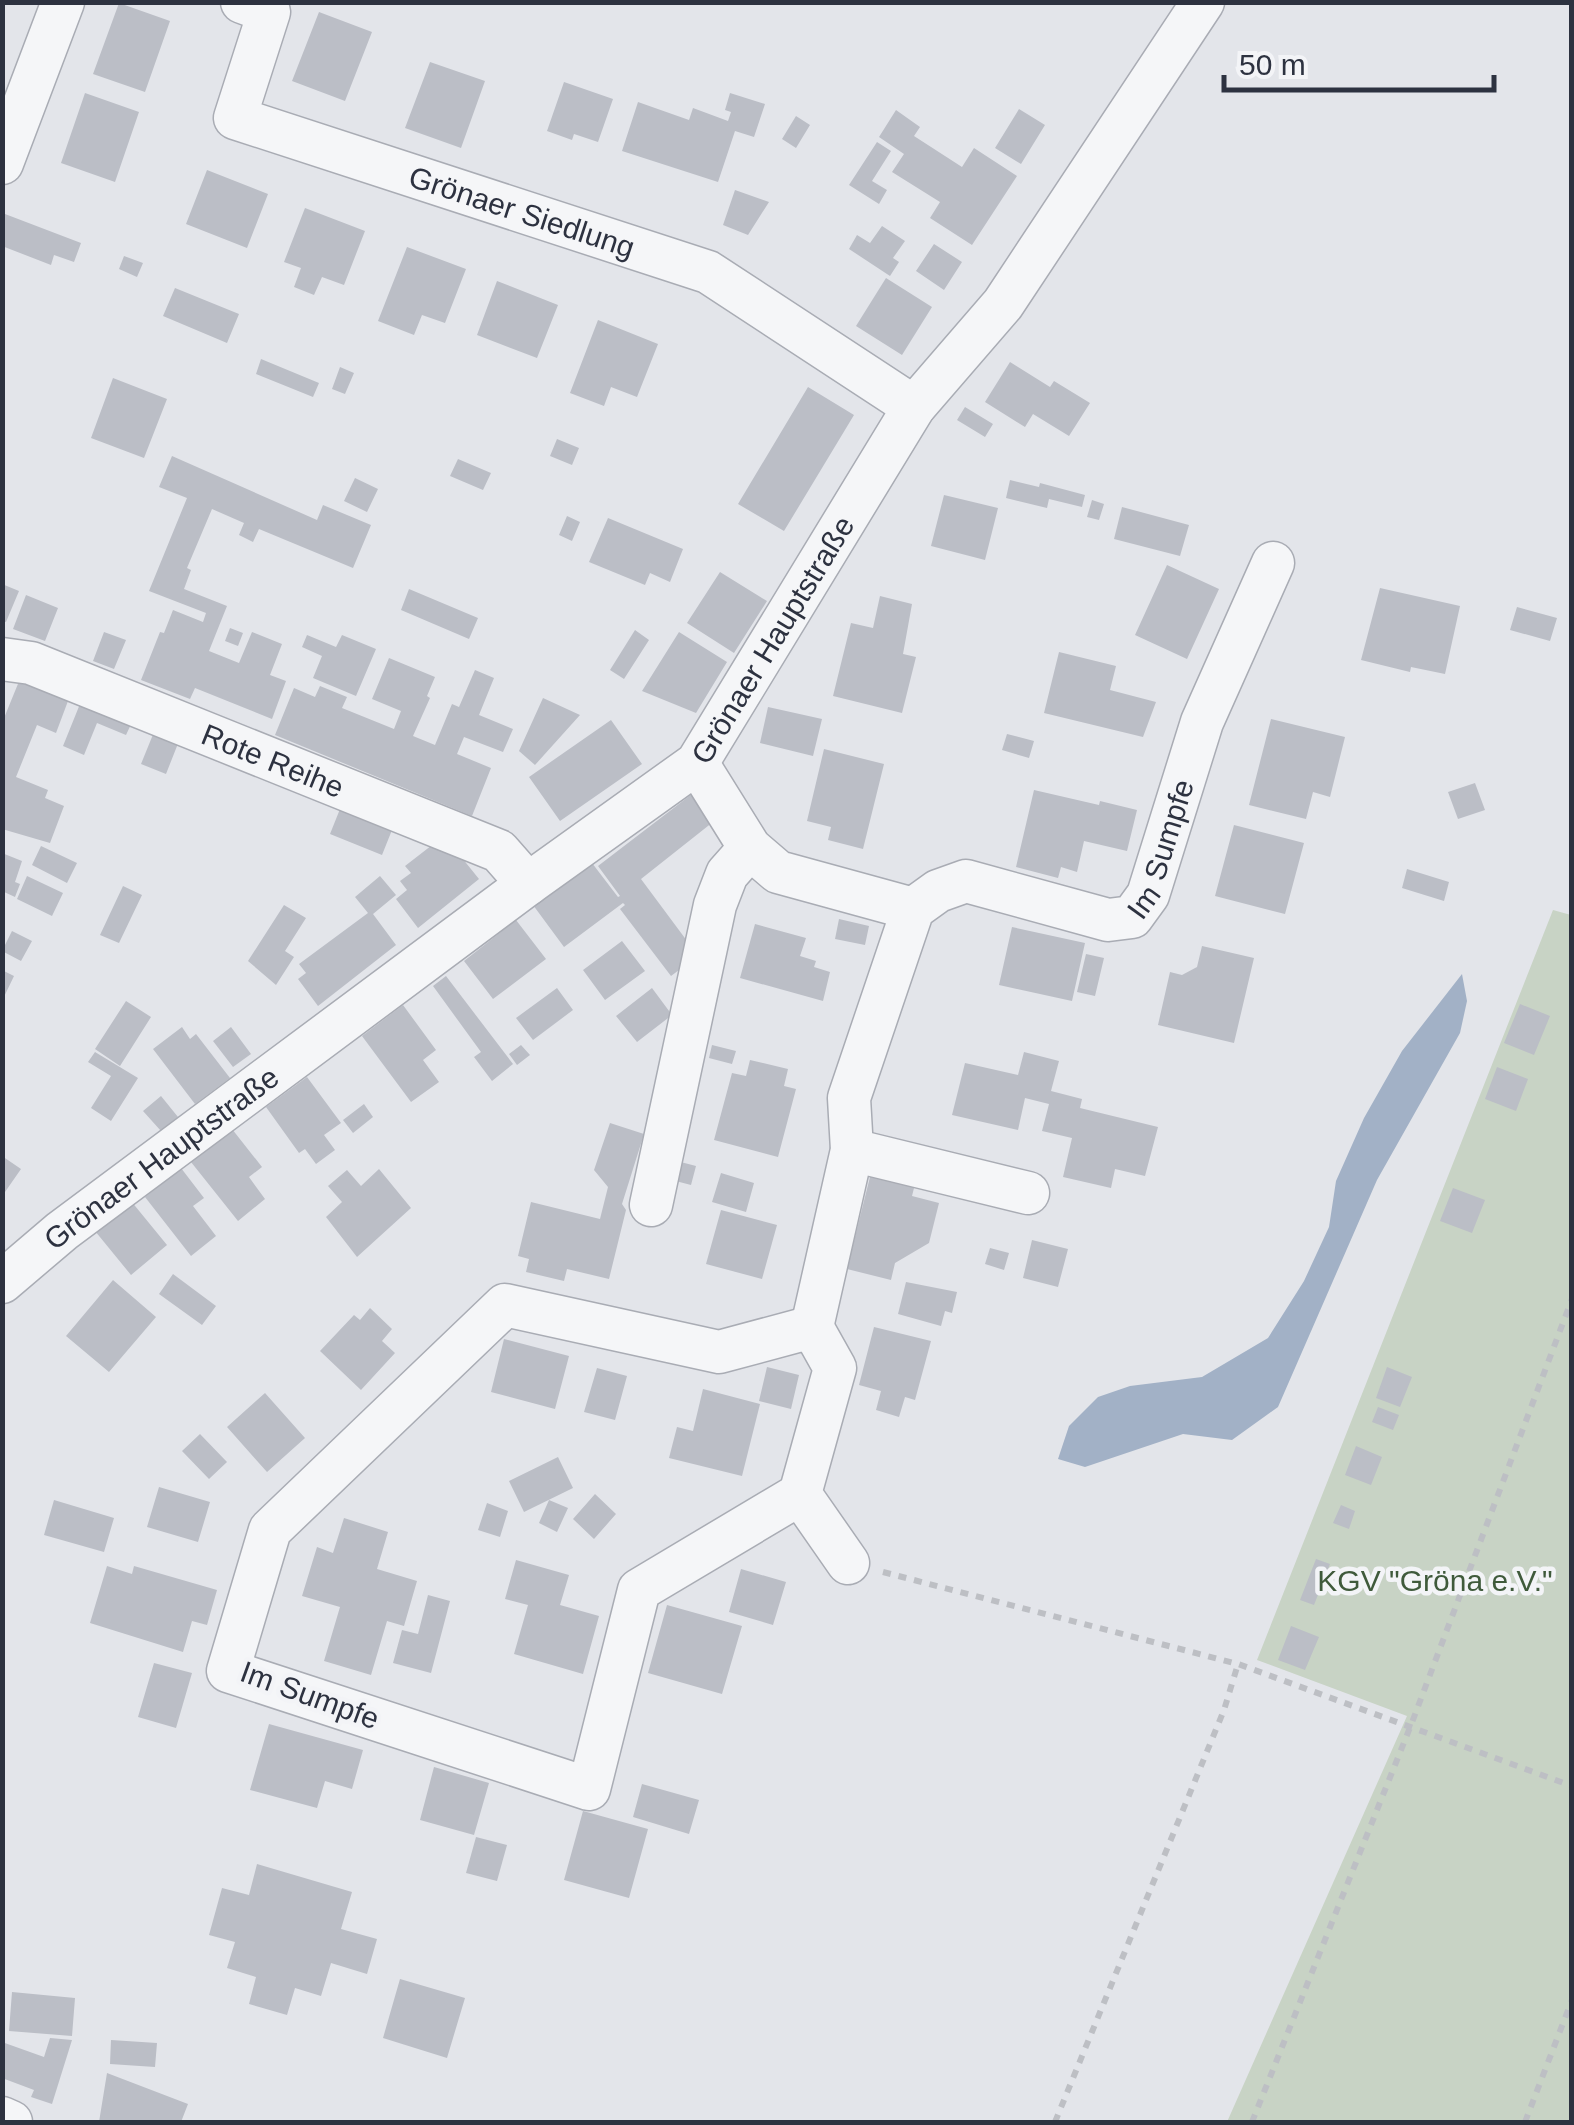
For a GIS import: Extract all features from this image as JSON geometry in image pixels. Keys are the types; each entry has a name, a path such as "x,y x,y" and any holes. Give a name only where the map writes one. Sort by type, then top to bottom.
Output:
{"street":[{"path":"2,164 63,2"},
{"name":"Grönaer Siedlung","path":"242,2 269,12 235,118 708,272 914,407"},
{"name":"Grönaer Hauptstraße","path":"2,1282 62,1231 697,763 914,407 1003,304 1203,2"},
{"name":"Im Sumpfe","path":"913,909 938,891 966,881 1108,920 1132,917 1148,895 1202,722 1274,563"},
{"name":"Rote Reihe","path":"2,659 30,663 499,851 528,884"},
{"path":"697,763 750,848 778,872 913,909 849,1098 852,1150 812,1328 835,1368 800,1494 848,1564"},
{"path":"651,1205 714,905 726,874 750,848"},
{"path":"852,1150 1028,1193"},
{"name":"Im Sumpfe","path":"800,1494 639,1590 589,1788 228,1671 270,1530 505,1305 720,1352 812,1328"},
{"path":"2,2118 12,2122"}],"path":[{"path":"1252,2122 1411,1725 1572,1299"},
{"path":"848,1564 1238,1664 1572,1786"},
{"path":"1055,2122 1224,1710 1238,1664"},
{"path":"1525,2122 1572,2000"}],"green space":[{"name":"KGV \"Gröna e.V.\"","path":"1553,910 1571,915 1571,2122 1227,2122 1407,1716 1257,1660"}],"water":[{"path":"1462,974 1467,1001 1460,1033 1377,1180 1278,1407 1232,1440 1183,1434 1085,1467 1058,1459 1069,1426 1098,1397 1130,1386 1202,1377 1268,1338 1304,1281 1329,1227 1336,1181 1364,1118 1402,1051"}],"building":[{"path":"119,3 170,21 145,92 93,74"},
{"path":"319,12 372,32 345,101 292,81"},
{"path":"430,62 485,81 461,148 405,128"},
{"path":"564,82 613,99 598,142 574,134 572,140 547,131"},
{"path":"85,93 139,112 115,182 61,163"},
{"path":"730,93 765,104 754,137 735,131 718,182 622,151 638,102 689,120 693,108 728,121 731,112 725,110"},
{"path":"1019,109 1045,125 1021,164 995,148"},
{"path":"896,110 920,127 914,136 962,167 974,148 1017,176 972,245 930,218 940,202 892,172 904,154 879,137"},
{"path":"796,116 810,125 796,148 782,139"},
{"path":"877,142 891,151 872,181 887,190 879,204 849,185"},
{"path":"207,170 268,194 247,248 186,224"},
{"path":"735,190 769,202 748,235 723,225"},
{"path":"305,208 365,231 344,285 322,277 314,295 294,287 301,268 284,262"},
{"path":"5,214 81,243 74,262 54,255 51,265 2,246"},
{"path":"882,226 905,241 893,258 899,262 890,276 849,249 857,235 870,243"},
{"path":"934,244 962,262 944,290 916,271"},
{"path":"407,247 466,269 445,323 422,315 414,335 378,321"},
{"path":"124,256 143,263 137,277 119,269"},
{"path":"886,278 932,307 902,355 856,326"},
{"path":"497,281 558,305 537,358 477,335"},
{"path":"175,288 239,314 227,343 163,316"},
{"path":"598,320 658,344 637,397 611,387 604,406 570,393"},
{"path":"261,359 319,383 313,397 256,374"},
{"path":"1010,362 1050,387 1054,381 1090,403 1069,436 1033,414 1025,427 985,402"},
{"path":"340,367 354,373 345,394 332,389"},
{"path":"113,378 167,399 144,458 91,438"},
{"path":"808,387 854,415 784,531 738,504"},
{"path":"965,407 993,424 985,437 957,420"},
{"path":"557,439 579,448 572,465 550,456"},
{"path":"172,456 317,520 323,505 371,525 353,568 259,529 253,542 239,535 244,523 212,509 187,568 191,570 184,589 227,606 209,651 239,663 252,632 282,644 270,675 286,681 272,719 195,688 190,699 141,680 173,610 203,622 206,613 149,591 187,498 159,487"},
{"path":"458,459 491,473 483,490 450,476"},
{"path":"355,478 378,489 367,512 344,501"},
{"path":"1010,480 1085,495 1082,507 1049,499 1047,508 1006,498"},
{"path":"944,495 998,508 985,560 931,546"},
{"path":"1092,500 1104,504 1099,520 1087,517"},
{"path":"1122,507 1189,525 1180,556 1114,539"},
{"path":"567,516 580,522 572,541 559,535"},
{"path":"608,518 683,549 670,582 650,573 645,585 589,562"},
{"path":"1167,565 1219,589 1187,659 1135,635"},
{"path":"720,572 767,601 734,653 687,623"},
{"path":"2,584 19,591 6,622 2,621"},
{"path":"1380,588 1460,606 1445,674 1411,667 1410,672 1361,660"},
{"path":"409,589 478,618 469,639 401,610"},
{"path":"26,595 58,608 45,641 13,629"},
{"path":"880,596 912,604 903,654 916,657 902,713 833,696 851,623 873,628"},
{"path":"1517,607 1557,618 1550,641 1510,630"},
{"path":"230,628 243,633 238,646 225,641"},
{"path":"635,630 649,640 624,679 610,670"},
{"path":"104,632 126,640 114,669 93,661"},
{"path":"679,632 727,662 696,713 642,691"},
{"path":"307,635 336,647 342,635 376,649 356,696 313,678 322,656 302,647"},
{"path":"1059,652 1116,666 1110,690 1156,702 1143,737 1044,713"},
{"path":"389,658 435,677 413,736 435,745 452,704 459,707 475,670 494,678 479,715 513,729 503,752 464,737 457,754 491,768 472,816 275,735 294,688 315,697 320,686 347,697 342,708 394,729 401,711 372,699"},
{"path":"22,674 71,693 56,733 37,725 16,777 48,790 45,798 64,806 50,843 2,829 2,723"},
{"path":"543,698 580,715 535,765 519,751"},
{"path":"82,699 133,720 126,735 97,723 84,755 63,746"},
{"path":"768,707 822,719 813,756 760,743"},
{"path":"1271,719 1345,737 1330,797 1313,792 1306,819 1249,805"},
{"path":"611,720 642,764 560,821 529,777"},
{"path":"154,732 179,741 166,774 141,764"},
{"path":"1007,734 1034,741 1029,758 1002,750"},
{"path":"824,749 884,764 863,849 828,840 831,827 807,821"},
{"path":"1475,783 1485,810 1458,819 1448,792"},
{"path":"1034,790 1137,810 1127,851 1084,841 1077,872 1061,867 1058,878 1016,867"},
{"path":"692,794 713,822 641,879 693,949 691,961 671,976 620,909 623,903 564,947 533,905 592,863 620,896 598,866"},
{"path":"342,804 394,825 382,855 330,834"},
{"path":"1234,825 1304,843 1285,914 1215,896"},
{"path":"436,842 454,848 479,879 418,928 396,899 407,890 400,881 411,873 405,866"},
{"path":"41,846 77,863 67,883 32,865"},
{"path":"2,853 22,861 15,897 2,891"},
{"path":"1407,869 1449,882 1444,901 1402,888"},
{"path":"27,876 63,893 52,916 17,899"},
{"path":"380,876 396,895 373,914 396,945 318,1006 298,979 306,973 299,964 368,913 355,897"},
{"path":"123,886 142,895 119,943 100,935"},
{"path":"284,905 306,918 285,951 294,957 276,985 248,961"},
{"path":"839,919 869,926 865,945 835,939"},
{"path":"516,920 546,959 493,999 464,961"},
{"path":"755,924 806,938 800,956 816,961 814,967 830,972 823,1001 740,978"},
{"path":"1012,927 1085,943 1072,1001 999,985"},
{"path":"12,931 32,941 21,961 2,951"},
{"path":"622,941 645,971 605,1000 583,970"},
{"path":"1202,946 1254,958 1234,1043 1158,1025 1170,972 1182,975 1197,967"},
{"path":"1086,954 1104,958 1095,996 1077,992"},
{"path":"2,970 14,976 2,1001"},
{"path":"446,976 513,1064 492,1081 474,1057 481,1052 433,986"},
{"path":"557,988 573,1010 533,1040 516,1018"},
{"path":"652,988 672,1015 637,1042 616,1016"},
{"path":"126,1001 151,1017 120,1066 95,1049"},
{"path":"1520,1004 1550,1016 1534,1055 1504,1043"},
{"path":"403,1005 436,1050 423,1060 439,1082 411,1102 362,1036"},
{"path":"182,1027 190,1039 196,1034 230,1078 195,1104 153,1049"},
{"path":"231,1027 251,1054 233,1067 213,1041"},
{"path":"521,1045 530,1055 517,1065 509,1054"},
{"path":"712,1045 736,1051 732,1064 709,1058"},
{"path":"95,1052 138,1078 111,1121 91,1108 111,1076 88,1062"},
{"path":"1024,1052 1059,1061 1051,1091 1082,1099 1080,1108 1158,1127 1145,1176 1115,1169 1111,1188 1063,1177 1072,1138 1042,1131 1049,1104 1025,1098 1018,1130 952,1115 965,1063 1018,1075"},
{"path":"750,1060 788,1069 784,1086 796,1089 778,1157 714,1140 732,1073 746,1076"},
{"path":"1497,1067 1528,1079 1516,1111 1485,1099"},
{"path":"307,1077 341,1123 324,1135 335,1150 316,1164 305,1149 299,1153 266,1107"},
{"path":"161,1096 178,1117 161,1131 143,1111"},
{"path":"364,1104 373,1117 353,1133 343,1120"},
{"path":"610,1123 644,1134 622,1204 626,1210 609,1279 567,1269 564,1281 526,1272 529,1259 518,1256 531,1202 600,1219 608,1187 594,1170"},
{"path":"232,1129 262,1167 249,1177 265,1199 238,1221 191,1162"},
{"path":"2,1156 21,1169 5,1192 2,1191"},
{"path":"673,1160 696,1166 691,1185 668,1179"},
{"path":"181,1168 204,1198 193,1206 216,1236 191,1256 145,1197"},
{"path":"379,1169 411,1208 357,1257 326,1217 342,1202 328,1186 347,1170 361,1186"},
{"path":"721,1173 754,1183 746,1212 712,1202"},
{"path":"871,1173 915,1184 912,1196 939,1203 929,1243 895,1263 891,1280 847,1269"},
{"path":"1453,1188 1485,1200 1472,1233 1440,1221"},
{"path":"131,1201 167,1245 131,1275 95,1231"},
{"path":"721,1210 777,1225 762,1279 706,1264"},
{"path":"1032,1240 1068,1249 1058,1287 1023,1278"},
{"path":"990,1248 1009,1253 1004,1270 985,1264"},
{"path":"173,1274 216,1306 202,1325 159,1294"},
{"path":"113,1280 156,1317 109,1372 66,1336"},
{"path":"906,1282 957,1292 952,1313 945,1311 941,1326 898,1314"},
{"path":"370,1308 392,1329 382,1341 395,1353 361,1390 320,1351 354,1315 360,1320"},
{"path":"874,1327 931,1341 915,1400 905,1397 899,1417 876,1410 881,1391 859,1385"},
{"path":"504,1339 569,1356 555,1409 491,1392"},
{"path":"767,1367 799,1375 791,1409 759,1401"},
{"path":"1387,1367 1412,1377 1400,1407 1376,1398"},
{"path":"597,1368 627,1376 615,1420 584,1412"},
{"path":"703,1389 760,1404 742,1476 669,1458 677,1427 693,1431"},
{"path":"265,1393 305,1438 267,1472 227,1427"},
{"path":"1378,1407 1399,1415 1393,1430 1372,1422"},
{"path":"200,1434 227,1462 209,1479 182,1451"},
{"path":"1356,1446 1382,1457 1371,1485 1345,1475"},
{"path":"558,1457 573,1488 524,1512 509,1481"},
{"path":"159,1487 210,1502 198,1542 147,1527"},
{"path":"595,1494 616,1514 594,1539 573,1519"},
{"path":"54,1500 114,1518 104,1552 44,1535"},
{"path":"549,1500 568,1508 557,1532 539,1523"},
{"path":"487,1503 508,1511 500,1537 478,1530"},
{"path":"1341,1505 1355,1511 1349,1529 1333,1523"},
{"path":"344,1518 388,1532 377,1569 417,1581 404,1626 387,1621 371,1675 324,1661 340,1607 302,1596 317,1547 333,1553"},
{"path":"1316,1559 1330,1564 1314,1605 1300,1600"},
{"path":"516,1560 569,1575 560,1605 599,1616 583,1674 514,1654 528,1605 505,1599"},
{"path":"107,1566 132,1574 134,1566 217,1590 207,1625 192,1621 183,1652 90,1623"},
{"path":"741,1569 786,1582 773,1625 729,1612"},
{"path":"428,1595 450,1601 431,1673 393,1663 402,1630 418,1634"},
{"path":"667,1605 742,1626 722,1694 648,1673"},
{"path":"1291,1626 1319,1637 1305,1670 1278,1660"},
{"path":"154,1663 192,1673 176,1728 138,1717"},
{"path":"269,1724 363,1750 352,1789 325,1781 317,1808 250,1790"},
{"path":"434,1767 489,1783 474,1835 420,1820"},
{"path":"642,1784 699,1800 689,1834 633,1817"},
{"path":"583,1811 648,1829 629,1898 564,1880"},
{"path":"476,1837 507,1845 497,1881 466,1873"},
{"path":"257,1864 352,1892 341,1929 377,1939 367,1974 331,1963 321,1996 295,1988 287,2015 249,2004 256,1977 227,1968 235,1942 209,1935 222,1888 249,1895"},
{"path":"400,1979 465,1998 447,2058 383,2038"},
{"path":"12,1992 75,1998 72,2036 9,2031"},
{"path":"50,2038 72,2040 52,2104 31,2097 34,2090 2,2078 2,2042 44,2057"},
{"path":"111,2040 157,2043 155,2067 110,2064"},
{"path":"107,2073 188,2104 181,2122 99,2122"}]}
